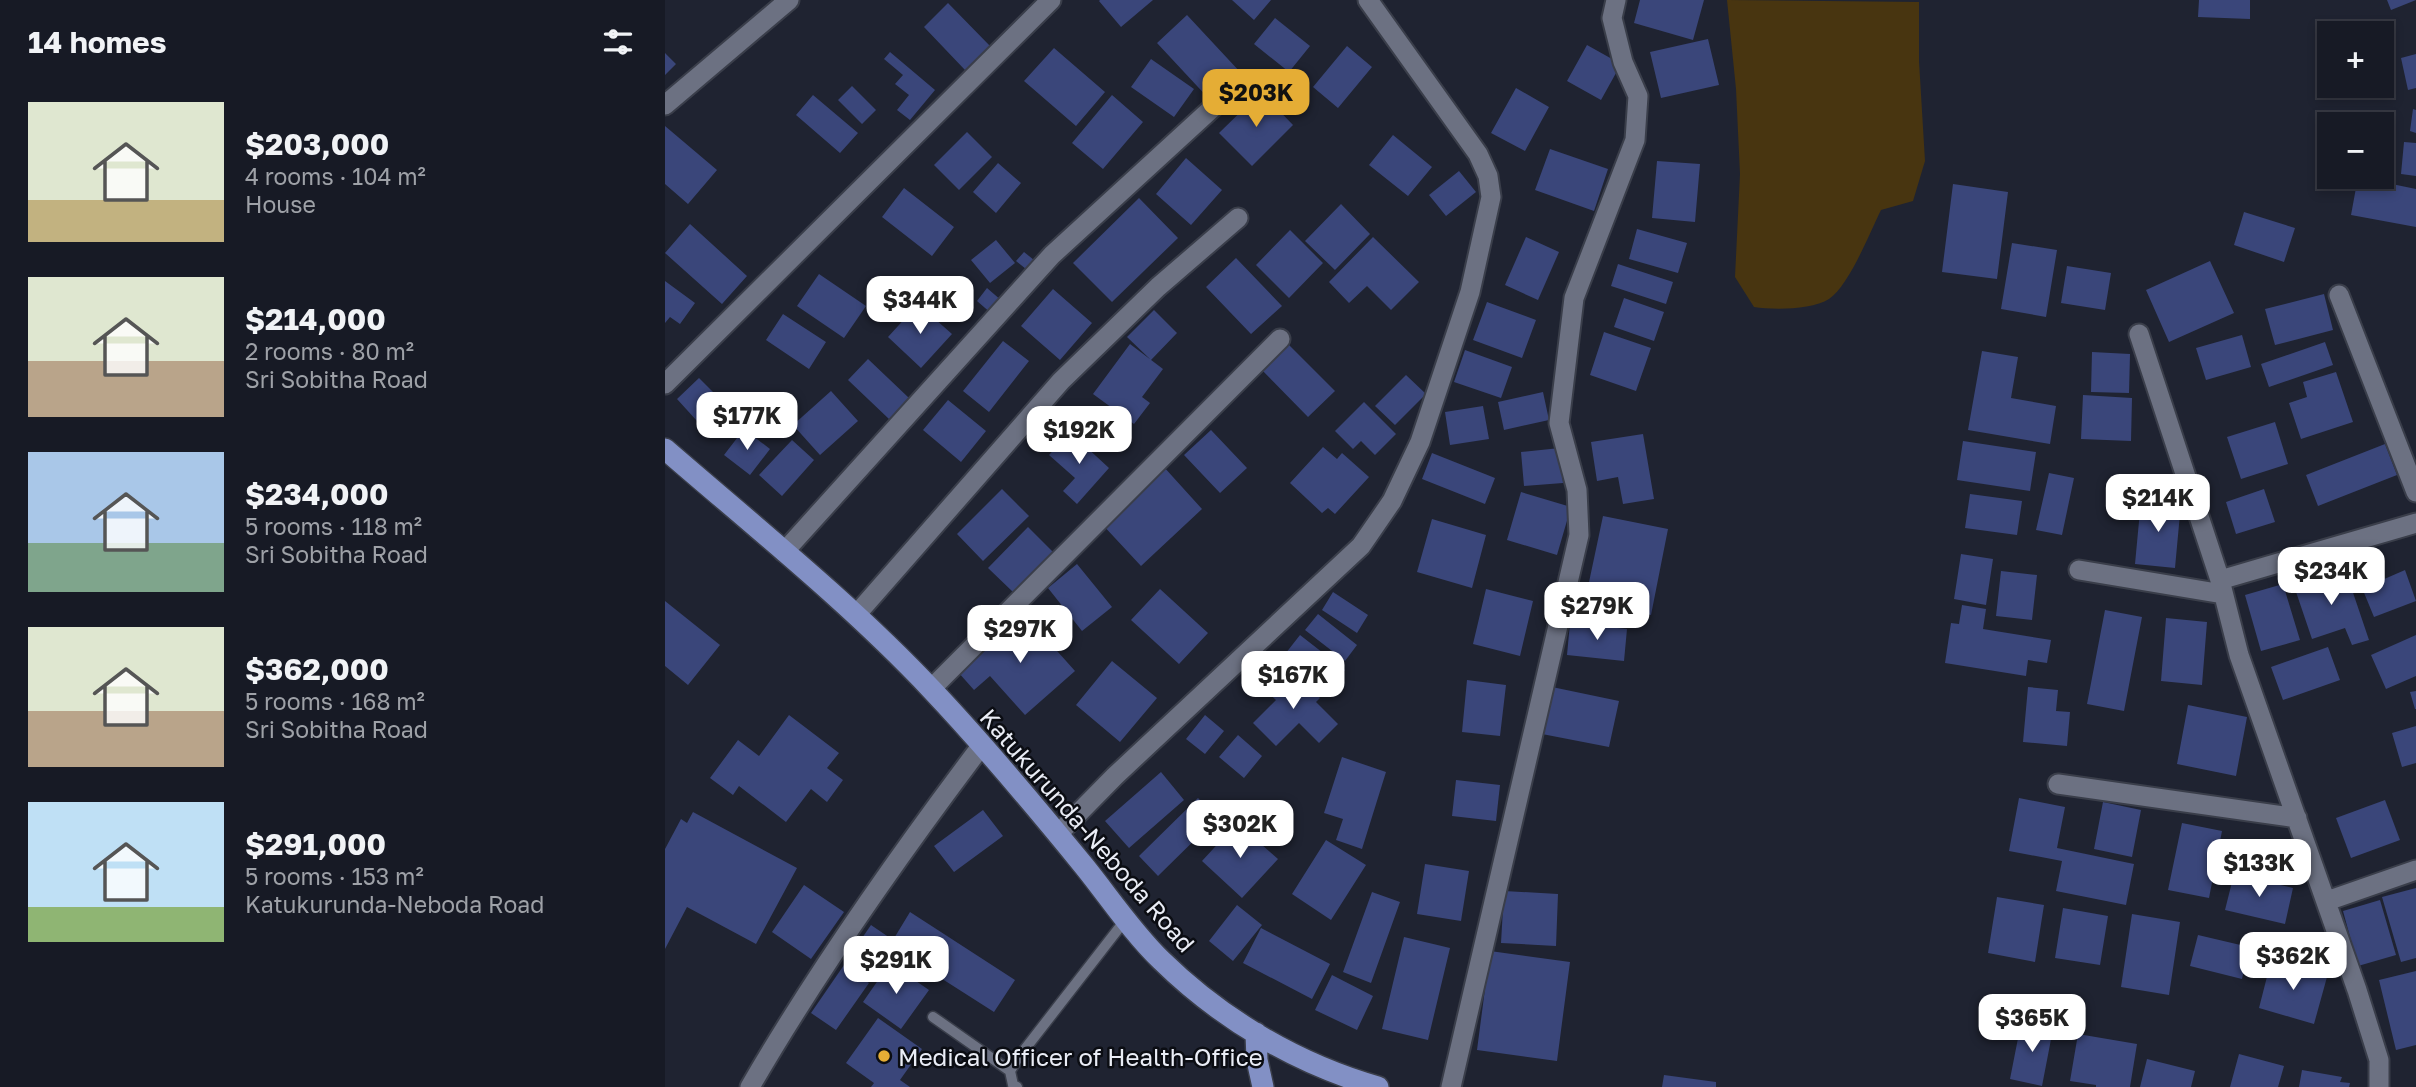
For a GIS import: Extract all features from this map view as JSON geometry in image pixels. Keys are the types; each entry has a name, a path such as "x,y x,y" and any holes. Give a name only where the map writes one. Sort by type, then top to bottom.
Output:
{"main road":[{"name":"Katukurunda-Neboda Road","path":"665,449 856,615 931,689 1058,834 1159,958 1180,978 1256,1033 1322,1068 1378,1087"},
{"path":"1256,1033 1257,1060 1263,1087"}],"street":[{"path":"665,105 789,0"},
{"path":"665,384 1051,0"},
{"path":"1058,834 1115,776 1361,546 1392,501 1420,442 1471,292 1492,197 1488,176 1478,154 1367,0"},
{"path":"1451,1087 1579,535 1577,490 1559,423 1574,298 1635,140 1638,96 1623,62 1612,18 1616,0"},
{"path":"784,552 1052,255 1233,90"},
{"path":"856,615 1061,382 1158,287 1238,218"},
{"path":"2339,295 2416,492"},
{"path":"2139,334 2221,587 2239,655 2327,901 2379,1060 2379,1087"},
{"path":"931,689 1280,339"},
{"path":"2079,570 2221,587 2416,523"},
{"path":"750,1087 798,1006 930,814 982,745"},
{"path":"2058,784 2297,818"},
{"path":"2327,901 2416,870"}],"lane":[{"path":"1010,1071 1126,918"},
{"path":"933,1017 1010,1071 1013,1084 1017,1087"}],"shaded area":[{"path":"1727,0 1919,2 1919,61 1925,161 1913,201 1881,210 1844,283 1822,303 1782,309 1754,307 1735,277 1740,174 1736,89"}],"building":[{"path":"1100,0 1153,0 1121,27"},
{"path":"1232,0 1271,0 1254,20"},
{"path":"1640,0 1704,0 1693,40 1634,23"},
{"path":"2199,0 2250,0 2250,19 2198,17"},
{"path":"2387,0 2416,0 2391,10"},
{"path":"948,3 990,46 965,70 924,27"},
{"path":"1187,15 1241,73 1211,101 1157,43"},
{"path":"1275,18 1310,46 1289,72 1254,44"},
{"path":"1708,39 1719,85 1661,98 1650,52"},
{"path":"1587,45 1621,64 1601,100 1567,81"},
{"path":"1347,46 1372,67 1338,108 1313,87"},
{"path":"1054,48 1105,92 1076,126 1024,81"},
{"path":"890,52 935,90 910,120 897,110 909,95 895,84 903,75 884,59"},
{"path":"665,53 676,64 665,75"},
{"path":"2416,54 2416,88 2408,90 2401,58"},
{"path":"1151,59 1194,89 1174,117 1131,87"},
{"path":"852,86 876,110 862,124 838,100"},
{"path":"1516,88 1549,107 1525,151 1491,133"},
{"path":"1261,92 1293,125 1252,166 1219,133"},
{"path":"813,95 858,133 840,153 796,115"},
{"path":"1112,95 1143,122 1103,169 1072,143"},
{"path":"2413,109 2416,110 2416,133 2410,131"},
{"path":"665,126 717,170 688,204 665,184"},
{"path":"967,132 992,157 959,190 934,165"},
{"path":"1393,135 1432,167 1408,196 1369,165"},
{"path":"2404,142 2416,143 2416,176 2401,174"},
{"path":"1550,149 1608,169 1594,211 1535,190"},
{"path":"1186,158 1222,190 1191,225 1156,194"},
{"path":"1657,161 1700,164 1695,222 1652,218"},
{"path":"998,163 1021,183 996,213 973,192"},
{"path":"1459,171 1476,192 1446,216 1429,195"},
{"path":"1953,184 2008,192 1997,279 1942,272"},
{"path":"2394,184 2416,189 2416,227 2351,215 2356,189 2394,189"},
{"path":"904,188 954,227 932,256 882,217"},
{"path":"1139,198 1178,238 1112,302 1073,263"},
{"path":"1341,204 1370,234 1335,270 1305,241"},
{"path":"2244,212 2295,228 2284,262 2234,245"},
{"path":"690,224 747,276 722,304 665,253"},
{"path":"1637,229 1687,243 1678,273 1629,259"},
{"path":"1290,230 1323,263 1289,298 1256,265"},
{"path":"1373,237 1419,282 1391,310 1367,286 1349,303 1329,282"},
{"path":"1526,237 1559,252 1538,300 1505,285"},
{"path":"996,240 1015,263 990,283 971,260"},
{"path":"2012,243 2057,250 2046,317 2001,309"},
{"path":"1024,252 1039,264 1031,273 1016,261"},
{"path":"1236,258 1282,306 1251,334 1206,287"},
{"path":"2210,261 2234,313 2169,342 2146,290"},
{"path":"1618,264 1673,282 1666,304 1611,286"},
{"path":"2067,266 2111,273 2105,310 2061,303"},
{"path":"819,274 866,306 844,338 797,306"},
{"path":"665,281 695,303 680,324 670,317 665,323"},
{"path":"987,288 1002,301 992,314 977,301"},
{"path":"1053,289 1092,323 1060,360 1021,326"},
{"path":"2324,294 2333,330 2275,345 2265,309"},
{"path":"1624,298 1664,312 1654,341 1614,327"},
{"path":"1487,302 1536,320 1522,358 1473,340"},
{"path":"918,304 952,334 921,368 888,337"},
{"path":"1154,310 1177,333 1151,360 1127,337"},
{"path":"783,314 826,342 809,369 766,340"},
{"path":"1604,332 1651,348 1636,391 1590,375"},
{"path":"2242,335 2251,367 2206,380 2196,348"},
{"path":"1003,341 1029,361 989,412 963,391"},
{"path":"1285,341 1335,391 1308,417 1258,366"},
{"path":"2325,342 2333,365 2269,387 2261,364"},
{"path":"1130,344 1163,369 1142,397 1150,403 1134,424 1093,394"},
{"path":"1465,350 1512,367 1501,398 1454,382"},
{"path":"1982,351 2018,357 2011,398 2056,406 2050,444 1968,430"},
{"path":"2092,352 2130,354 2129,393 2091,392"},
{"path":"868,359 909,398 889,419 848,380"},
{"path":"2336,372 2353,422 2301,439 2289,403 2307,397 2303,382"},
{"path":"1406,375 1426,394 1395,425 1375,406"},
{"path":"699,378 720,399 697,421 677,399"},
{"path":"831,391 858,421 820,455 793,425"},
{"path":"1543,392 1549,420 1504,430 1498,402"},
{"path":"2083,395 2132,398 2131,441 2081,439"},
{"path":"948,400 986,431 961,462 923,430"},
{"path":"1364,402 1396,434 1375,455 1361,441 1353,449 1335,431"},
{"path":"1483,406 1489,439 1450,445 1445,412"},
{"path":"2275,422 2288,464 2241,479 2227,437"},
{"path":"744,429 770,449 750,475 724,455"},
{"path":"1211,430 1247,468 1220,493 1184,455"},
{"path":"1070,432 1109,468 1077,504 1063,491 1075,478 1049,455"},
{"path":"1643,434 1654,499 1623,504 1618,477 1597,481 1591,442"},
{"path":"792,440 814,460 782,496 759,475"},
{"path":"1963,441 2036,452 2030,491 1957,480"},
{"path":"2385,444 2397,475 2318,506 2306,475"},
{"path":"1323,447 1337,459 1342,453 1369,477 1335,514 1328,508 1322,513 1290,483"},
{"path":"1560,448 1563,483 1524,486 1521,452"},
{"path":"1432,453 1495,478 1485,504 1422,479"},
{"path":"1163,466 1202,509 1141,566 1101,523"},
{"path":"2049,473 2074,478 2062,535 2036,530"},
{"path":"1002,489 1029,516 983,561 957,534"},
{"path":"2264,489 2275,522 2236,534 2226,502"},
{"path":"1521,492 1571,507 1557,555 1507,540"},
{"path":"1970,494 2022,501 2017,535 1965,528"},
{"path":"2141,500 2181,503 2175,568 2135,564"},
{"path":"1603,516 1668,529 1651,615 1585,601"},
{"path":"1432,519 1486,535 1472,588 1417,572"},
{"path":"1028,527 1053,552 1013,592 988,568"},
{"path":"1961,554 1993,559 1986,605 1954,599"},
{"path":"2373,558 2382,580 2405,570 2416,601 2374,617 2353,566"},
{"path":"1077,564 1112,607 1082,631 1048,588"},
{"path":"2345,569 2369,640 2352,645 2345,628 2312,639 2294,586"},
{"path":"2001,571 2037,575 2032,620 1996,616"},
{"path":"2283,584 2300,640 2261,651 2245,595"},
{"path":"1160,589 1208,633 1179,664 1131,620"},
{"path":"1486,589 1533,601 1520,656 1473,644"},
{"path":"1333,592 1368,615 1357,633 1322,610"},
{"path":"665,601 720,645 688,685 665,666"},
{"path":"1962,605 1986,609 1983,629 2051,640 2047,663 2028,660 2026,676 1945,663 1951,623 1959,624"},
{"path":"2105,610 2142,617 2124,711 2087,704"},
{"path":"1024,614 1075,671 1025,715 990,676 974,690 958,672"},
{"path":"1318,614 1357,645 1345,661 1305,630"},
{"path":"2166,618 2207,622 2202,685 2161,681"},
{"path":"1570,623 1627,629 1624,661 1567,655"},
{"path":"1300,635 1345,670 1327,693 1282,658"},
{"path":"2416,635 2416,676 2386,689 2371,655"},
{"path":"2328,647 2340,680 2283,700 2271,667"},
{"path":"1112,661 1157,698 1120,742 1076,705"},
{"path":"1277,672 1289,684 1298,675 1320,698 1316,702 1338,724 1319,743 1299,723 1276,746 1253,723 1276,700 1262,687"},
{"path":"1467,680 1506,685 1500,736 1462,732"},
{"path":"1552,687 1619,701 1609,747 1542,734"},
{"path":"2028,687 2058,690 2056,711 2070,712 2067,746 2023,742"},
{"path":"2416,691 2416,709 2415,709 2410,692"},
{"path":"2188,705 2247,717 2236,776 2177,764"},
{"path":"789,715 839,753 827,768 843,780 827,802 811,789 786,822 739,786 733,795 710,778 738,740 759,756"},
{"path":"1205,715 1224,731 1205,754 1186,739"},
{"path":"2416,726 2416,763 2402,767 2392,733"},
{"path":"1238,735 1262,756 1244,778 1219,757"},
{"path":"1342,757 1386,772 1362,849 1336,840 1343,819 1324,813"},
{"path":"1161,772 1184,800 1129,848 1105,821"},
{"path":"1456,780 1500,785 1496,821 1452,816"},
{"path":"1198,798 1217,818 1158,876 1139,856"},
{"path":"2019,798 2065,807 2057,848 2134,864 2126,905 2056,891 2062,861 2009,851"},
{"path":"2385,800 2400,840 2351,858 2336,818"},
{"path":"2103,802 2141,810 2132,857 2094,849"},
{"path":"983,810 1003,836 954,872 934,846"},
{"path":"693,812 797,868 756,944 687,907 665,949 665,849 681,819 687,823"},
{"path":"1237,823 1278,859 1242,898 1202,861"},
{"path":"2182,823 2222,831 2209,898 2168,890"},
{"path":"1326,840 1366,865 1331,920 1292,894"},
{"path":"1425,864 1469,871 1461,921 1417,914"},
{"path":"2234,874 2293,888 2285,924 2225,910"},
{"path":"804,885 844,912 811,959 772,932"},
{"path":"2416,888 2416,958 2401,962 2382,897"},
{"path":"1504,891 1558,894 1556,946 1501,943"},
{"path":"1372,892 1400,902 1371,983 1343,972"},
{"path":"1997,897 2044,905 2035,962 1988,953"},
{"path":"2380,900 2396,955 2358,966 2343,911"},
{"path":"1237,905 1262,925 1233,961 1209,941"},
{"path":"2063,908 2108,916 2100,965 2055,958"},
{"path":"910,912 1015,980 994,1012 889,945 870,971 849,957 871,925 893,940"},
{"path":"2132,914 2180,922 2169,995 2121,987"},
{"path":"1261,928 1330,964 1312,999 1243,963"},
{"path":"2198,935 2249,947 2242,979 2190,966"},
{"path":"1404,937 1450,948 1428,1040 1382,1029"},
{"path":"1490,951 1570,962 1557,1061 1477,1050"},
{"path":"2271,961 2327,977 2314,1024 2259,1008"},
{"path":"890,963 929,990 901,1029 863,1002"},
{"path":"844,965 869,983 836,1030 811,1013"},
{"path":"2416,971 2416,1045 2396,1050 2379,980"},
{"path":"1332,975 1373,996 1357,1030 1315,1010"},
{"name":"Medical Officer of Health-Office","path":"878,1018 922,1049 900,1080 910,1087 871,1087 874,1083 846,1063"},
{"path":"2021,1023 2053,1029 2042,1086 2010,1079"},
{"path":"2078,1034 2137,1044 2130,1087 2096,1087 2070,1081"},
{"path":"2239,1054 2284,1066 2278,1087 2230,1087"},
{"path":"2147,1059 2195,1071 2191,1087 2140,1087"},
{"path":"2302,1070 2342,1077 2340,1082 2350,1083 2349,1087 2299,1087"},
{"path":"1664,1075 1716,1082 1716,1087 1662,1087"}],"place":[{"name":"Medical Officer of Health-Office","path":"884,1056"}]}
